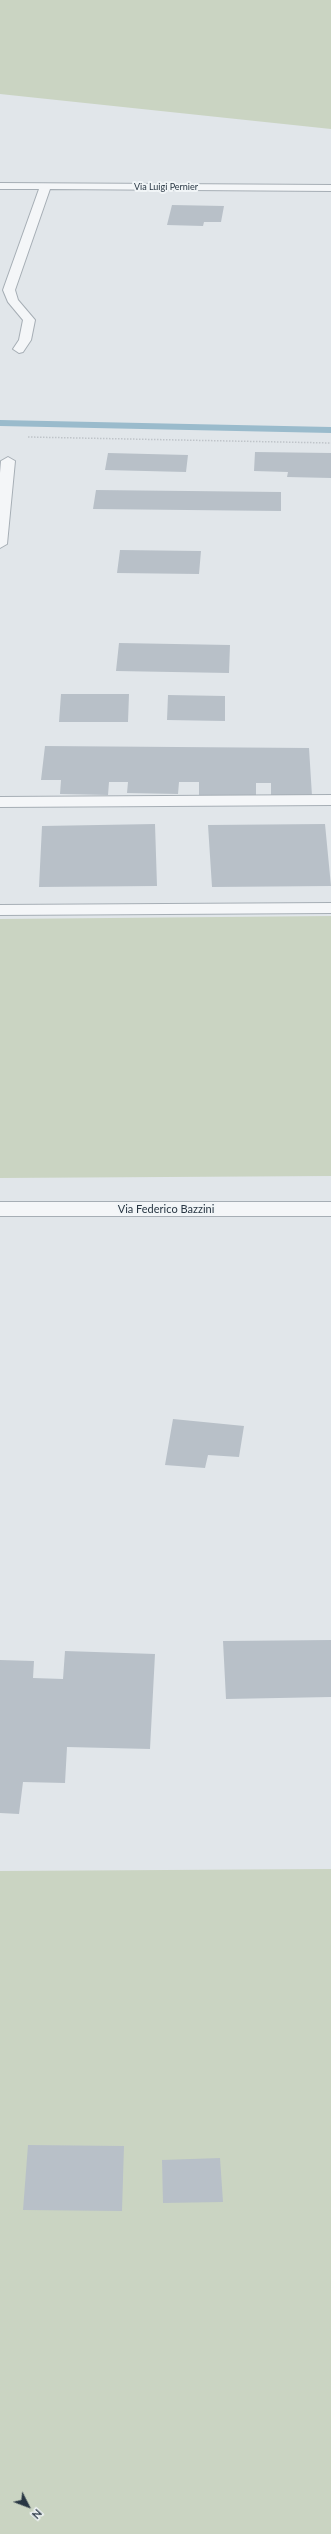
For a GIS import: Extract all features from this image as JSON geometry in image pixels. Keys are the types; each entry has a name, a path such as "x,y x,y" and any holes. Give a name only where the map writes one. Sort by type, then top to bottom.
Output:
{"street":[{"name":"Via Luigi Pernier","path":"0,186 331,188"},
{"path":"19,350 25,340 29,320 24,312 12,303 9,290 46,186"},
{"path":"0,544 8,461"},
{"path":"0,802 331,800"},
{"path":"0,910 331,908"},
{"name":"Via Federico Bazzini","path":"0,1209 331,1209"}],"path":[{"path":"24,437 331,443"}],"green space":[{"path":"0,0 331,0 331,129 0,94"},
{"path":"331,916 331,1176 0,1178 0,919"},
{"path":"331,1869 331,2534 0,2534 0,1871"}],"building":[{"path":"172,205 224,206 221,222 204,222 203,226 167,225"},
{"path":"255,452 331,453 331,478 287,477 288,472 254,471"},
{"path":"108,453 188,455 186,472 105,470"},
{"path":"96,490 281,492 281,511 93,509"},
{"path":"120,550 201,551 199,574 117,573"},
{"path":"119,643 230,645 229,673 116,671"},
{"path":"61,694 129,694 128,722 59,722"},
{"path":"168,695 225,696 225,721 167,720"},
{"path":"45,746 309,748 312,796 271,795 271,783 256,783 256,797 199,797 199,782 179,782 178,794 127,793 128,782 109,782 108,795 60,794 61,780 41,780"},
{"path":"155,824 157,886 39,887 42,826"},
{"path":"325,824 331,886 212,887 208,825"},
{"path":"173,1419 244,1426 239,1457 208,1455 205,1468 165,1465"},
{"path":"331,1640 331,1697 226,1699 223,1641"},
{"path":"65,1651 155,1654 150,1749 67,1747 65,1783 23,1782 19,1814 0,1813 0,1660 34,1661 33,1678 63,1679"},
{"path":"28,2145 124,2146 122,2211 23,2210"},
{"path":"220,2158 223,2202 163,2203 162,2160"}],"waterway":[{"path":"0,423 331,430"}]}
